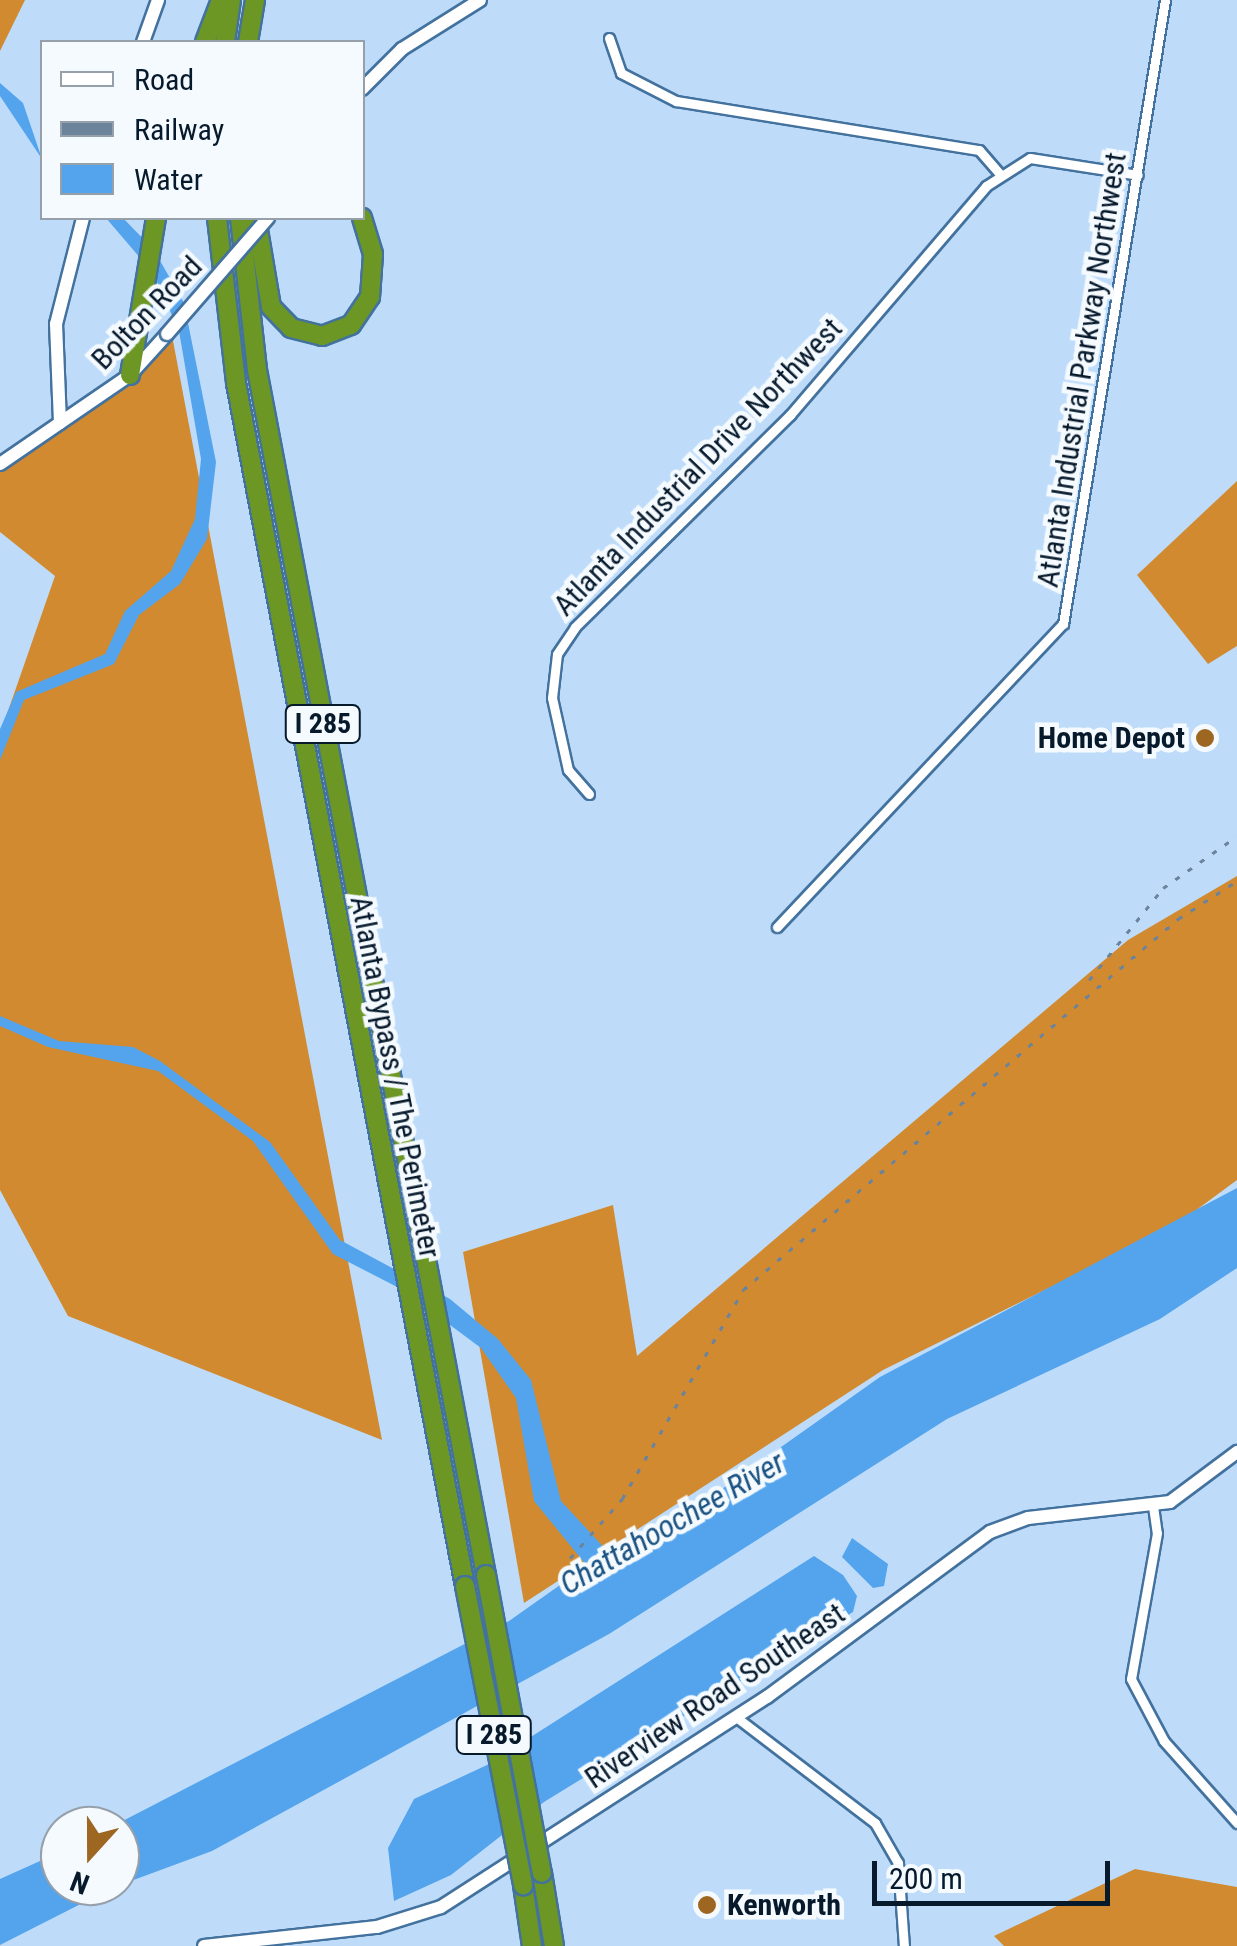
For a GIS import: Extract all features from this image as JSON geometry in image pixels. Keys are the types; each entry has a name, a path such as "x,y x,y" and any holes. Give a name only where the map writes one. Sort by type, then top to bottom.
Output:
{"highway":[{"path":"206,40 220,0"},
{"path":"225,40 231,0"},
{"path":"248,40 258,0"},
{"path":"258,0 259,40"},
{"path":"130,375 139,300 156,220"},
{"name":"Atlanta Bypass / The Perimeter","path":"217,220 229,341 532,1946"},
{"name":"Atlanta Bypass / The Perimeter","path":"240,220 257,370 554,1946"},
{"path":"256,220 271,308 291,328 322,336 352,324 370,297 374,254 363,220"}],"street":[{"path":"144,40 158,0"},
{"path":"365,86 402,49 480,0"},
{"name":"Atlanta Industrial Parkway Northwest","path":"777,927 1062,624 1164,3"},
{"path":"609,38 621,73 676,101 979,150 1002,175 1030,158 1138,174"},
{"name":"Atlanta Industrial Drive Northwest","path":"589,794 568,770 552,698 564,640 790,415 1002,175"},
{"name":"Bolton Road","path":"0,464 130,375 266,220"},
{"path":"60,424 56,324 81,223"},
{"name":"Riverview Road Southeast","path":"204,1946 312,1930 377,1928 441,1907 736,1717 990,1532 1028,1518 1153,1506 1199,1487 1237,1452"},
{"path":"1153,1506 1158,1533 1131,1679 1164,1741 1237,1823"},
{"path":"736,1717 875,1823 898,1863 904,1946"},
{"path":"312,1930 320,1946"}],"shaded area":[{"path":"0,0 25,0 0,51"},
{"path":"170,325 382,1440 68,1316 0,1190 0,734 55,576 0,532 0,457 122,387"},
{"path":"1237,481 1237,646 1208,664 1137,575"},
{"path":"1237,876 1237,1180 1176,1225 883,1370 524,1603 463,1252 613,1205 637,1356 1128,940"},
{"path":"1135,1869 1237,1887 1237,1946 1004,1946 994,1936"}],"water":[{"path":"0,83 23,103 40,156 0,96"},
{"path":"108,220 125,220 154,250 184,303 216,462 207,539 180,584 139,615 114,664 24,700 0,760 0,729 16,692 105,654 125,611 171,571 195,519 201,459 179,331 153,273"},
{"name":"Chattahoochee River","path":"0,1016 59,1041 133,1047 160,1061 270,1142 340,1240 450,1299 498,1339 531,1380 561,1501 610,1554 695,1508 880,1377 1237,1188 1237,1268 1160,1319 947,1419 609,1634 212,1851 140,1878 140,1812 509,1621 587,1566 534,1501 516,1398 481,1348 403,1290 333,1254 253,1141 158,1071 48,1047 0,1026"},
{"path":"852,1538 888,1564 884,1586 873,1588 842,1557"},
{"path":"814,1556 843,1575 857,1596 853,1612 544,1802 451,1875 394,1901 388,1848 414,1799 487,1765"},
{"path":"40,1861 40,1906 77,1906 0,1945 0,1879"}],"railway":[{"path":"1089,980 1163,888 1237,836"},
{"path":"570,1558 622,1499 743,1290 1178,919 1237,881"}],"place":[{"name":"Home Depot","path":"1205,738"},
{"name":"Kenworth","path":"707,1905"}]}
